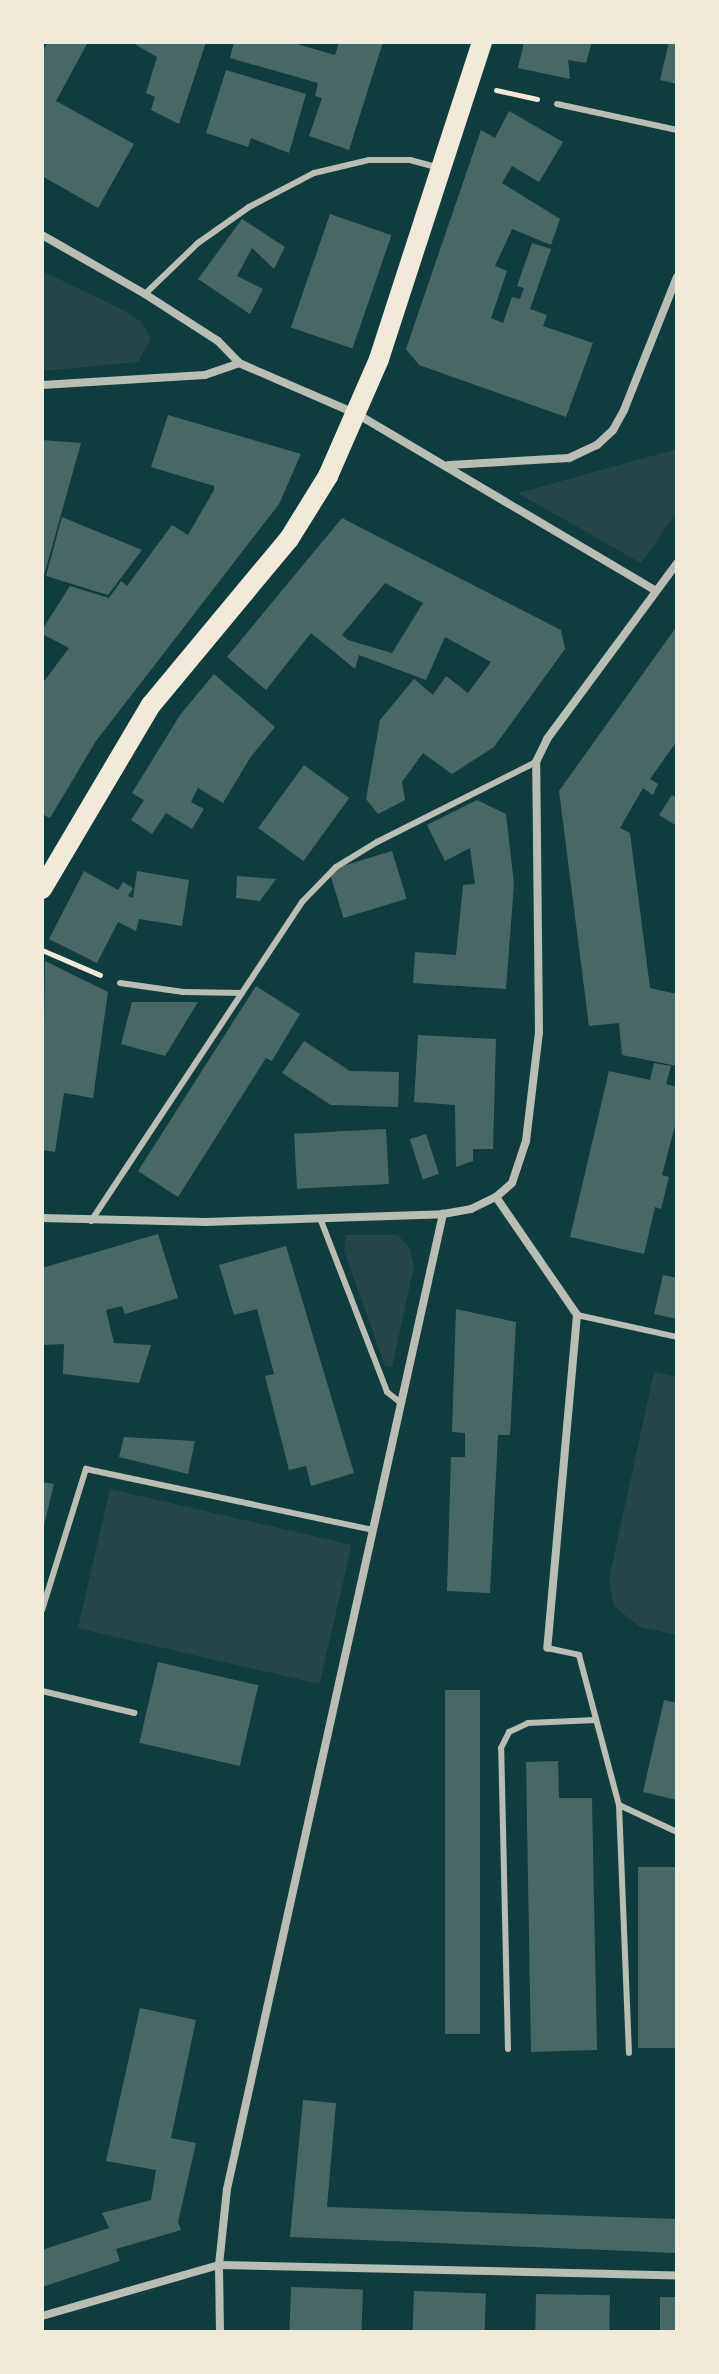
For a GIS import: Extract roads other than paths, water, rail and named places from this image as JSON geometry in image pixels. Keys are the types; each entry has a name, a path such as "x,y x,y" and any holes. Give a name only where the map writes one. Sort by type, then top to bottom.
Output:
{"main road":[{"path":"42,889 151,705 311,506 357,414 379,359 482,42"}],"street":[{"path":"42,235 145,294 218,341 239,363 357,414 449,465 656,591"},
{"path":"449,465 569,458 597,445 613,430 624,410 677,277"},
{"path":"42,385 205,375 239,363"},
{"path":"42,1218 91,1221 443,1214 471,1209 496,1197 512,1183 520,1164 539,1032 536,762 547,739 677,563"},
{"path":"496,1197 577,1315 547,1648"},
{"path":"220,2332 219,2265 227,2189 443,1214"},
{"path":"42,2316 219,2265 677,2275"}],"lane":[{"path":"557,104 677,130"},
{"path":"145,294 211,234 249,207 314,173 369,160 410,160 440,167"},
{"path":"91,1221 302,902 336,867 377,842 536,762"},
{"path":"120,983 183,992 242,993"},
{"path":"320,1218 387,1392 400,1402"},
{"path":"577,1315 677,1337"},
{"path":"42,1610 86,1469 373,1530"},
{"path":"547,1648 579,1655 619,1805 629,2053"},
{"path":"42,1691 134,1713"},
{"path":"508,2049 501,1748 509,1732 528,1723 596,1720"},
{"path":"619,1805 677,1832"}]}
